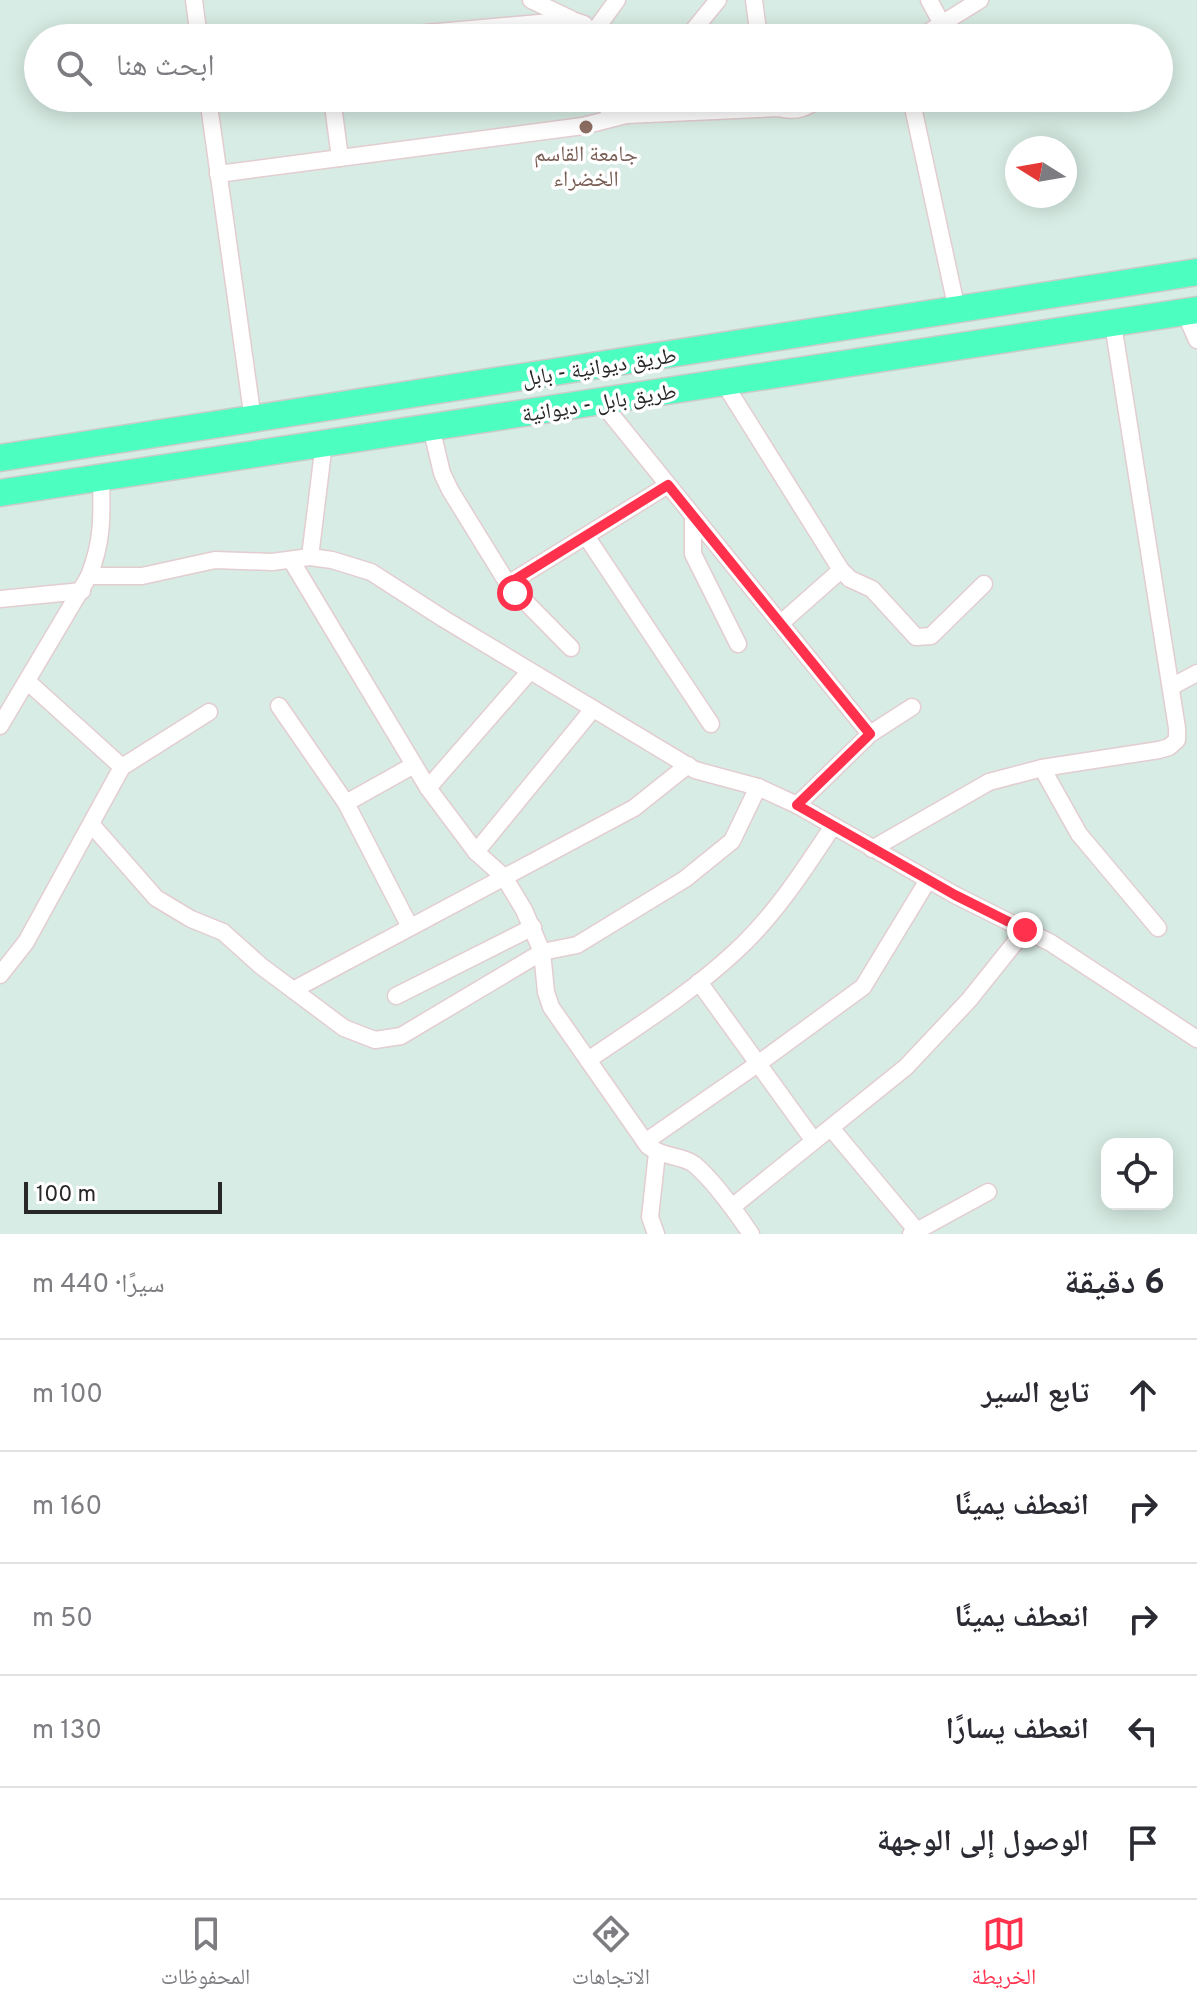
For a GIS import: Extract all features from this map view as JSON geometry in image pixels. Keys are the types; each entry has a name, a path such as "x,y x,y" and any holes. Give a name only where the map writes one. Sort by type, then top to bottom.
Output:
{"highway":[{"name":"طريق ديوانية - بابل","path":"0,458 1197,272"},
{"name":"طريق بابل - ديوانية","path":"0,493 1191,312"},
{"path":"875,323 866,335 865,343 868,351 879,359"},
{"path":"834,329 845,339 847,347 846,355 836,366"},
{"path":"251,420 247,447 256,454"}],"street":[{"path":"194,0 197,24"},
{"path":"602,24 617,0"},
{"path":"698,24 718,0"},
{"path":"754,0 757,24"},
{"path":"929,0 942,24 980,0"},
{"path":"538,1 584,24"},
{"path":"527,24 572,20"},
{"path":"210,112 251,420"},
{"path":"334,112 340,158"},
{"path":"615,112 618,116"},
{"path":"618,116 623,112"},
{"path":"218,174 583,126 618,116 667,112"},
{"path":"914,112 957,310"},
{"path":"1191,312 1197,340"},
{"path":"872,849 989,782 1042,768 1169,747 1177,740 1113,324"},
{"path":"724,383 841,570 850,579 872,589 916,637 931,636 984,584"},
{"path":"601,402 870,734"},
{"path":"431,427 442,473 450,490 508,584 571,648"},
{"path":"310,557 324,443"},
{"path":"0,725 86,583 99,552 101,477"},
{"path":"508,584 668,485"},
{"path":"693,516 693,554 738,644"},
{"path":"586,536 711,724"},
{"path":"0,599 142,576 215,560 272,562 310,557 371,572 695,770 758,787 797,805 928,880 1051,943 1197,1039"},
{"path":"291,560 428,788 476,852 504,877 533,927 542,952 546,992 551,1007 651,1147 694,1164 751,1234"},
{"path":"781,623 841,570"},
{"path":"428,788 530,671"},
{"path":"1171,687 1197,673"},
{"path":"27,681 122,767"},
{"path":"279,706 346,803 410,927"},
{"path":"797,805 870,734 912,707"},
{"path":"476,852 593,709"},
{"path":"0,975 26,942 122,767 209,712"},
{"path":"346,803 414,765"},
{"path":"293,990 634,808 688,765"},
{"path":"1042,768 1079,834 1158,928"},
{"path":"91,824 156,898 191,919 223,932 261,966 344,1028 375,1040 401,1036 542,952 577,945 685,879 732,841 758,787"},
{"path":"588,1060 699,982 737,950 788,893 833,826"},
{"path":"651,1147 863,987 928,880"},
{"path":"396,996 533,927"},
{"path":"732,1207 906,1067 969,1000 1025,930"},
{"path":"699,982 814,1141"},
{"path":"831,1128 914,1232 988,1192"},
{"path":"651,1147 650,1217 656,1234"}],"place":[{"name":"جامعة القاسم الخضراء","path":"586,127"}],"route":[{"path":"515,593 508,584 668,485 870,734 797,805 955,895 1025,930"}]}
